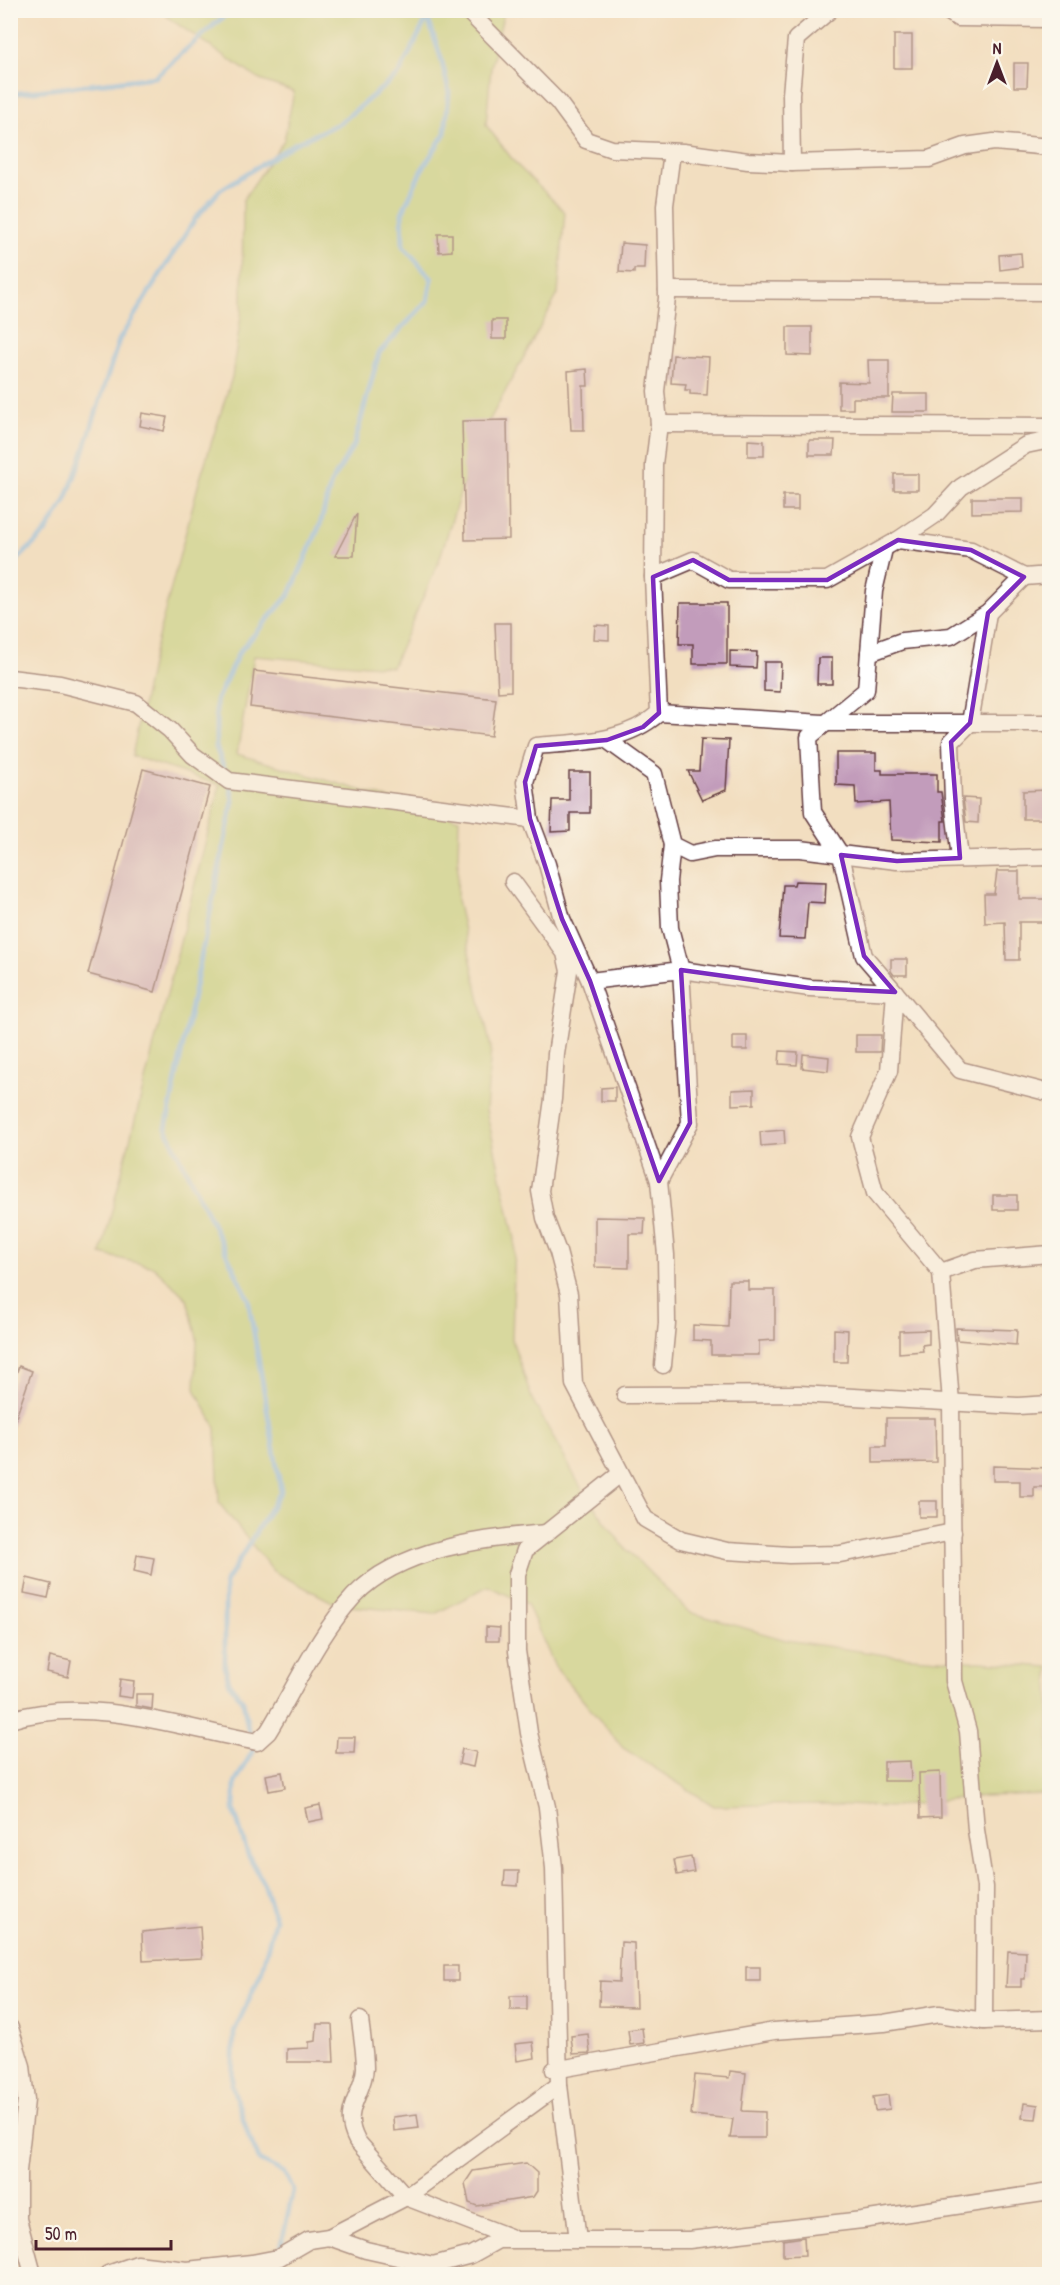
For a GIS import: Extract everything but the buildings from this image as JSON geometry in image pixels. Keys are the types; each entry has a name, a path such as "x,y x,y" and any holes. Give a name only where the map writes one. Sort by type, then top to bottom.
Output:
{"street":[{"path":"467,10 558,102 586,140 612,149 792,163 929,159 965,146 994,142 1050,147"},
{"path":"792,163 791,94 796,39 830,10"},
{"path":"946,10 958,18 1050,19"},
{"path":"659,713 653,577 654,464 659,424 656,391 667,291 665,205 672,152"},
{"path":"667,291 1050,292"},
{"path":"659,424 1050,426"},
{"path":"653,577 693,560 729,579 826,580 891,544 935,514 961,488 1026,445 1050,440"},
{"path":"891,544 971,550 1024,577 1050,575"},
{"path":"891,544 874,591 866,690 809,736 813,812 842,855 864,956 960,1070 1050,1093"},
{"path":"869,653 902,641 951,636 988,613 1024,577"},
{"path":"960,858 953,800 951,742 970,723 988,613"},
{"path":"10,678 60,684 136,703 170,730 193,755 229,781 530,819"},
{"path":"663,1365 667,1300 659,1181 590,981 562,919 547,864 530,819 525,782 536,746 606,740 643,727 659,713 823,723 1050,723"},
{"path":"606,740 654,774 672,845 668,881 670,928 681,970 690,1123 659,1181"},
{"path":"672,845 690,854 715,849 800,849 897,861 1050,857"},
{"path":"513,882 565,952 569,971 556,1054 553,1099 540,1191 545,1218 558,1252 569,1294 574,1384 645,1519 681,1540 727,1551 789,1555 840,1554 953,1532"},
{"path":"590,981 681,970 810,988 895,992"},
{"path":"895,992 889,1071 860,1137 875,1193 941,1272 951,1403 954,1681 968,1731 976,1830 985,1887 984,2020"},
{"path":"941,1272 975,1260 1050,1254"},
{"path":"625,1395 799,1394 1018,1406 1050,1404"},
{"path":"578,2240 556,2077 554,1868 547,1807 529,1733 516,1639 517,1574 525,1550 620,1474"},
{"path":"10,1720 33,1713 63,1709 163,1721 257,1742 268,1732 333,1622 355,1595 376,1578 412,1560 453,1546 496,1537 548,1533"},
{"path":"108,2274 137,2264 188,2271 243,2265 278,2258 309,2240 329,2237 406,2197 556,2077 774,2031 884,2023 939,2014 984,2020 1050,2019"},
{"path":"360,2020 365,2068 350,2114 351,2131 370,2158 406,2197 422,2205 514,2238 540,2241 689,2240 862,2220 1050,2192"},
{"path":"10,2028 22,2066 26,2100 18,2171 18,2219 33,2274"},
{"path":"329,2237 366,2250 433,2265 471,2255 498,2240 514,2238"}],"highlighted area":[{"path":"898,540 971,550 1024,577 988,613 970,723 951,742 960,858 897,861 841,855 864,956 895,992 810,988 681,970 690,1123 659,1181 590,981 562,919 530,819 525,782 536,746 607,740 643,727 659,713 653,577 693,560 729,580 827,580"}],"green space":[{"path":"169,10 504,11 491,68 486,125 516,164 565,212 558,294 474,449 438,564 392,667 254,656 237,754 459,819 457,900 491,1048 486,1110 515,1239 512,1340 532,1399 583,1491 623,1546 689,1612 786,1640 885,1655 1049,1667 1049,1794 984,1796 890,1807 821,1804 714,1806 623,1748 555,1667 527,1604 488,1586 435,1614 338,1605 273,1571 219,1503 216,1428 195,1389 197,1338 187,1299 154,1267 101,1254 220,785 132,756 152,660 199,482 232,377 242,309 243,200 284,140 294,92 260,80 167,17"}],"waterway":[{"path":"10,94 155,77 231,10"},
{"path":"225,771 216,747 216,701 239,652 290,594 320,525 331,483 354,445 379,353 428,300 432,279 403,246 402,213 421,171 445,133 449,92 441,58 425,10"},
{"path":"10,567 45,533 65,502 83,454 119,340 195,219 220,190 294,144 340,123 399,74 426,20"},
{"path":"230,783 233,801 166,1128 248,1298 281,1491 225,1583 225,1667 230,1685 243,1701 248,1729 254,1738"},
{"path":"256,1745 235,1783 234,1810 248,1855 264,1884 275,1919 261,1973 234,2032 232,2085 249,2137 260,2161 285,2173 293,2190 280,2252"},
{"path":"277,2274 278,2261"}]}
